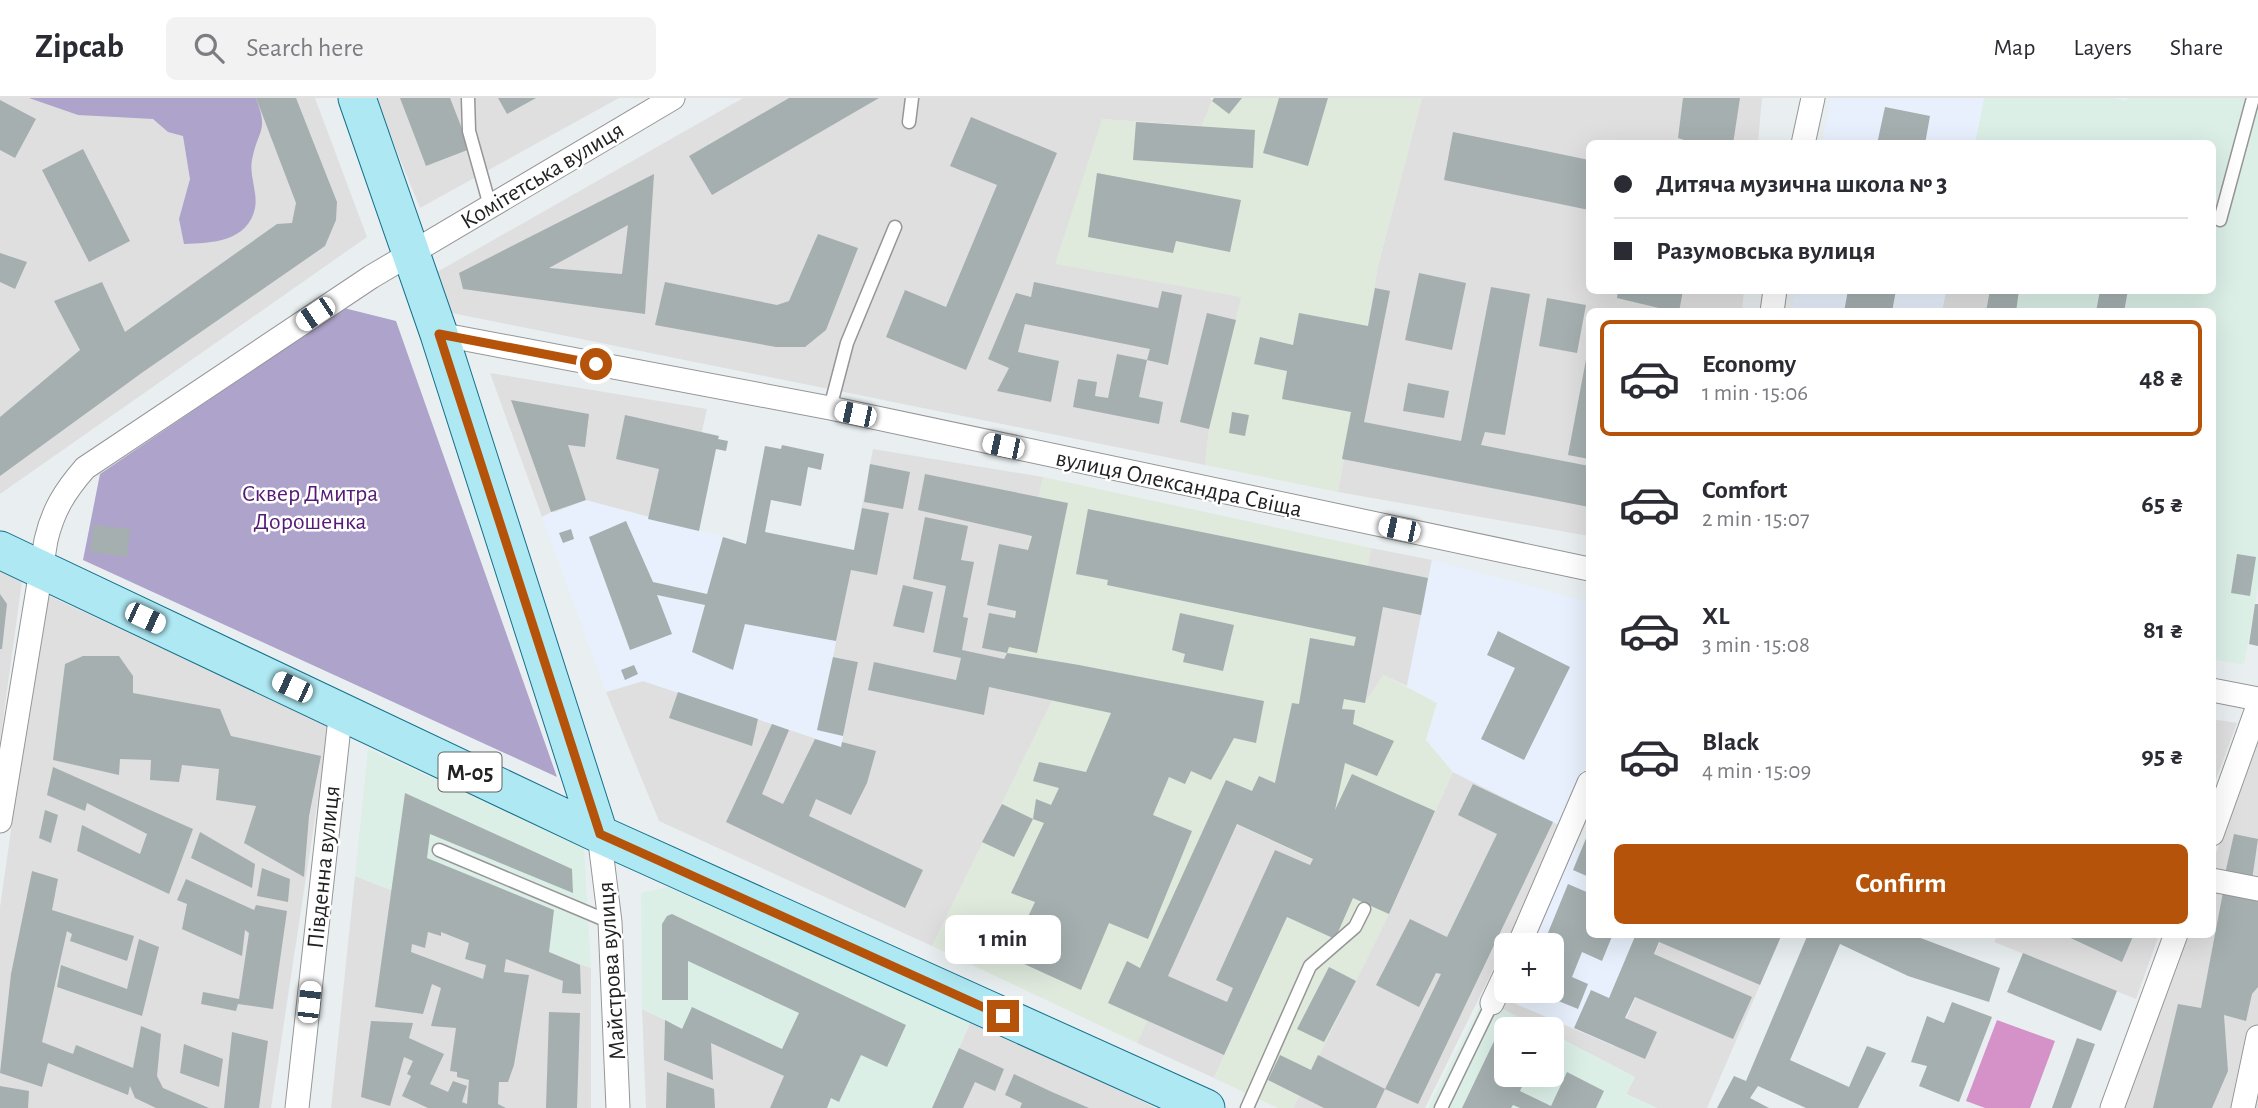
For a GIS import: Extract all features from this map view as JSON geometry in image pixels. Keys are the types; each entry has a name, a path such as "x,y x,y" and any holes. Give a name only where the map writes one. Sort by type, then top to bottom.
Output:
{"main road":[{"path":"357,98 412,252 600,834"},
{"name":"М-05","path":"0,550 341,709 600,834 1206,1108"}],"street":[{"path":"1804,140 1812,98"},
{"name":"Комітетська вулиця","path":"412,252 667,100"},
{"path":"0,821 40,568 52,515 64,492 85,468 412,252"},
{"name":"вулиця Олександра Свіща","path":"439,334 831,408 1586,568"},
{"path":"2216,691 2258,699"},
{"path":"2216,823 2258,706"},
{"name":"Південна вулиця","path":"297,1108 341,709"},
{"path":"1524,933 1586,797"},
{"name":"Майстрова вулиця","path":"600,834 610,922 618,1108"},
{"path":"2216,881 2258,889"},
{"path":"2112,1108 2174,938"},
{"path":"1492,1003 1494,999"},
{"path":"2243,1108 2258,1037"}],"lane":[{"path":"468,98 469,131 490,206"},
{"path":"909,122 912,98"},
{"path":"2220,220 2253,98"},
{"path":"831,408 847,343 895,227"},
{"path":"439,850 610,922"},
{"path":"1247,1108 1310,966 1355,927 1364,909"},
{"path":"1441,1108 1492,1003"}],"shaded area":[{"path":"0,98 315,98 367,237 0,494"},
{"path":"375,98 619,98 420,208"},
{"path":"743,98 1210,98 1212,101 1202,126 1102,119 1163,281 1242,297 1209,429 1205,465 437,310 430,276"},
{"path":"1214,98 1422,98 1378,266 1338,492 1205,465 1209,429 1241,297 1055,264 1102,119 1201,126"},
{"path":"1422,98 1762,98 1758,140 1586,140 1586,294 1744,294 1742,308 1586,308 1586,535 1338,492 1378,266"},
{"path":"1831,98 1984,98 1976,140 1823,140"},
{"path":"1984,98 2113,98 2126,101 2128,98 2258,98 2258,588 2244,665 2216,660 2216,308 2016,308 2019,294 2216,294 2216,140 1976,140"},
{"path":"1794,294 1945,294 1943,308 1792,308"},
{"path":"1945,294 2019,294 2016,308 1943,308"},
{"path":"490,373 707,409 681,527 648,519 551,512 542,517"},
{"path":"873,449 1043,477 1007,653 1053,699 932,946 659,821 606,692 643,681 841,747 858,662 833,657"},
{"path":"1043,477 1371,548 1344,699 1365,703 1383,675 1437,703 1426,740 1453,772 1389,914 1293,1108 1278,1108 1214,1078 1313,860 1237,825 1137,1043 932,946 1053,699 998,688"},
{"path":"586,500 762,547 745,624 836,641 833,657 858,662 841,747 643,681 606,692 542,517"},
{"path":"1371,548 1432,560 1407,686 1383,675 1365,703 1344,699"},
{"path":"1432,560 1586,601 1586,779 1563,827 1453,772 1426,740 1437,703 1407,686"},
{"path":"0,571 22,581 0,742"},
{"path":"45,594 329,726 271,1108 0,1108 0,907"},
{"path":"2216,720 2237,723 2216,779"},
{"path":"2258,738 2258,1108 2123,1108 2185,938 2216,938 2216,853"},
{"path":"368,749 584,846 591,968 355,876"},
{"path":"1453,772 1563,827 1511,933 1494,933 1494,968 1425,1108 1293,1108 1389,914"},
{"path":"1237,824 1313,859 1214,1078 1137,1043"},
{"path":"1574,846 1586,851 1586,938 1662,938 1614,1046 1564,1025 1564,1017 1547,1017 1514,1003 1564,1003 1564,933 1536,933"},
{"path":"355,876 591,968 591,1108 331,1108"},
{"path":"667,887 972,1019 932,1108 801,1108 809,1088 642,1009 641,893"},
{"path":"1996,938 2158,938 2136,999 1994,942"},
{"path":"1659,942 1760,985 1707,1108 1657,1108 1626,1094 1635,1077 1564,1040 1564,1025 1614,1046"},
{"path":"1483,999 1518,1017 1494,1017 1494,1087 1564,1087 1564,1040 1635,1077 1626,1095 1657,1108 1428,1108"},
{"path":"1505,1003 1514,1003 1547,1017 1518,1017 1502,1009"},
{"path":"642,1009 809,1088 801,1108 646,1108"},
{"path":"972,1019 1156,1108 932,1108"},
{"path":"1997,1020 2055,1041 2030,1108 1985,1108 1966,1101"}],"green space":[{"path":"29,98 256,98 262,125 252,160 256,202 251,219 245,228 227,238 184,244 179,219 190,179 183,136 168,132 153,119 78,115"},
{"name":"Сквер Дмитра Дорошенка","path":"344,308 396,321 557,777 83,560 100,474"}],"building":[{"path":"256,98 296,98 337,202 336,220 325,246 143,372 0,476 0,417 80,350 54,301 102,282 125,332 277,224 292,223 296,203"},
{"path":"400,98 450,98 470,149 426,166"},
{"path":"498,98 536,98 507,114"},
{"path":"789,98 879,98 712,195 689,156"},
{"path":"1214,98 1242,98 1229,114 1212,101"},
{"path":"1279,98 1328,98 1308,166 1263,153"},
{"path":"1683,98 1740,98 1734,140 1678,138"},
{"path":"0,100 36,119 15,158 0,150"},
{"path":"1885,107 1930,116 1926,140 1878,140"},
{"path":"971,117 1057,153 966,370 886,337 905,290 946,307 997,185 950,166"},
{"path":"1136,122 1255,130 1253,168 1133,160"},
{"path":"1453,132 1586,159 1586,209 1444,180"},
{"path":"83,149 130,241 89,262 42,170"},
{"path":"1097,173 1241,200 1230,252 1176,241 1173,253 1088,237"},
{"path":"654,174 645,314 463,289 459,273","holes":["628,225 622,274 549,268"]},
{"path":"818,234 858,248 826,330 805,347 776,347 655,325 665,282 777,305 789,301"},
{"path":"0,253 27,262 15,289 0,282"},
{"path":"1419,273 1466,283 1452,350 1405,340"},
{"path":"1034,282 1158,308 1162,291 1182,295 1168,365 1147,360 1150,349 1025,324 1018,352 1059,361 1051,402 997,391 1009,368 988,359 1016,293 1031,297"},
{"path":"1491,287 1530,294 1505,435 1485,432 1481,445 1586,465 1586,506 1342,459 1351,412 1282,399 1287,371 1254,364 1260,337 1293,345 1299,313 1368,326 1375,288 1390,291 1364,422 1461,441"},
{"path":"1618,294 1682,294 1680,308 1659,308 1617,298"},
{"path":"1847,294 1895,294 1893,308 1845,308"},
{"path":"1989,294 2018,294 2017,308 1987,308"},
{"path":"2099,294 2127,294 2125,308 2097,308"},
{"path":"1547,298 1586,305 1577,353 1539,346"},
{"path":"1207,313 1236,320 1209,429 1180,422"},
{"path":"1117,354 1147,360 1139,397 1163,402 1159,424 1073,407 1078,379 1097,382 1095,396 1108,398"},
{"path":"1586,360 1586,458 1568,455"},
{"path":"1408,383 1449,391 1444,418 1403,411"},
{"path":"511,400 589,414 585,447 568,445 586,500 551,512"},
{"path":"1232,412 1249,415 1245,436 1229,433"},
{"path":"625,415 719,436 718,439 728,441 726,451 716,449 699,531 648,519 659,469 616,459"},
{"path":"782,445 824,454 821,470 808,467 801,506 771,500 765,532 854,550 862,508 889,513 877,575 851,570 836,641 745,624 733,670 692,652 705,605 657,595 672,634 630,650 589,537 626,521 653,582 707,594 723,537 746,544 765,446 781,449"},
{"path":"870,464 910,472 903,509 864,502"},
{"path":"925,474 1068,503 1037,653 1009,647 1007,653 982,648 989,613 1015,618 1016,611 987,605 999,544 1028,550 1032,536 918,510"},
{"path":"1088,509 1428,578 1421,615 1383,607 1365,703 1344,699 1342,709 1355,710 1353,724 1394,741 1377,776 1345,763 1335,810 1352,774 1435,811 1389,914 1353,898 1335,939 1287,917 1224,1055 1108,1003 1127,961 1140,968 1226,780 1252,791 1259,776 1275,783 1292,703 1299,704 1310,638 1354,646 1356,637 1107,585 1108,580 1076,574","holes":["1237,824 1313,859 1310,865 1275,850 1216,980 1233,988 1227,1002 1168,976"]},
{"path":"925,517 968,526 961,560 974,562 963,617 968,618 962,650 1004,659 1007,653 1079,665 1264,701 1256,743 1234,738 1211,780 1191,771 1185,784 1169,777 1153,815 1192,831 1148,939 1109,923 1081,990 1009,957 1035,902 1011,893 1044,823 1033,819 1036,799 1051,805 1059,788 1033,781 1039,762 1086,772 1111,713 989,687 984,715 868,690 874,662 956,680 961,658 933,652 946,586 913,579"},
{"path":"93,525 130,529 127,557 90,552"},
{"path":"571,529 574,539 563,543 559,533"},
{"path":"2237,554 2256,557 2250,596 2231,593"},
{"path":"903,585 933,592 924,633 893,626"},
{"path":"0,594 7,604 2,649 0,649"},
{"path":"2255,604 2258,604 2258,646 2249,644"},
{"path":"1180,613 1234,625 1223,671 1183,662 1185,654 1172,650"},
{"path":"1498,631 1570,667 1524,760 1481,739 1515,668 1487,655"},
{"path":"83,656 119,656 133,676 133,693 220,709 231,736 321,756 309,816 304,877 244,843 256,806 216,800 219,769 182,765 179,782 150,780 151,760 120,759 119,775 53,760 65,664"},
{"path":"833,657 858,662 843,736 817,730"},
{"path":"634,665 638,674 625,680 621,670"},
{"path":"678,692 758,719 752,746 669,718"},
{"path":"772,724 789,730 762,794 783,804 815,739 841,747 842,742 876,751 867,783 851,815 816,799 809,816 923,870 905,908 726,822"},
{"path":"53,767 193,829 169,894 77,851 82,825 140,854 147,834 87,803 85,811 47,795"},
{"path":"1473,784 1553,822 1500,933 1494,933 1494,945 1418,1104 1385,1089 1441,974 1436,973 1419,1007 1376,985 1410,919 1447,937 1497,834 1458,815"},
{"path":"405,793 572,869 573,893 430,834 427,858 554,910 549,952 580,965 581,994 562,993 563,981 506,959 504,972 529,975 514,1065 508,1082 499,1082 498,1104 506,1108 428,1108 402,1096 411,1076 407,1074 413,1061 404,1057 390,1106 361,1097 371,1021 413,1023 409,1038 444,1054 430,1084 448,1092 453,1081 467,1086 462,1102 467,1104 469,1080 457,1077 457,1072 450,1071 456,1028 431,1026 441,988 432,984 423,1014 375,1007","holes":["428,932 441,936 441,932 469,943 465,959 486,965 483,979 411,952 412,944 425,948"]},
{"path":"1002,804 1033,819 1014,857 982,842"},
{"path":"45,810 58,815 51,843 39,838"},
{"path":"200,832 255,864 252,888 191,858"},
{"path":"2234,834 2258,839 2252,880 2225,874"},
{"path":"1586,838 1586,876 1573,870"},
{"path":"262,868 290,879 288,902 257,896"},
{"path":"32,871 58,879 52,910 134,936 127,961 70,941 72,934 67,931 42,1042 73,1054 76,1045 133,1068 141,1026 161,1034 157,1076 163,1088 209,1108 156,1108 135,1098 130,1086 128,1095 48,1063 42,1087 0,1073 11,974"},
{"path":"186,879 254,910 256,905 287,911 273,1009 238,1004 236,1011 201,1004 203,992 239,999 249,933 245,930 242,956 182,929 187,904 177,900"},
{"path":"1568,884 1586,892 1586,938 1611,938 1602,961 1582,952 1572,977 1588,984 1578,1009 1563,1003 1564,933 1548,933"},
{"path":"2223,892 2258,899 2258,987 2252,994 2246,1021 2224,1015 2228,1071 2212,1108 2153,1108 2178,1004 2201,1008"},
{"path":"672,914 906,1025 887,1067 861,1055 839,1102 831,1098 827,1108 770,1108 784,1076 711,1043 713,1080 664,1060 665,1020 682,1029 692,1007 782,1049 799,1013 688,961 688,1000 662,1000 662,924 667,916"},
{"path":"1634,938 1780,938 1760,985 1659,942 1654,954 1752,997 1733,1039 1635,997 1625,1018 1657,1032 1645,1059 1574,1028 1591,990 1609,998"},
{"path":"1806,938 1921,938 2000,968 1989,1002 1908,976 1840,944 1790,1060 1849,1087 1867,1046 1886,1053 1858,1108 1806,1108 1758,1086 1750,1098 1769,1108 1717,1108 1734,1076 1746,1081"},
{"path":"2071,938 2132,938 2122,962"},
{"path":"139,939 159,947 142,1016 57,987 61,965 127,989"},
{"path":"2023,953 2117,991 2101,1031 2007,992"},
{"path":"1329,967 1356,981 1324,1042 1297,1029"},
{"path":"1952,1002 1992,1017 1959,1102 1919,1086 1927,1066 1911,1062 1927,1016 1944,1023"},
{"path":"549,1012 580,1013 577,1108 546,1108"},
{"path":"232,1032 268,1041 259,1108 224,1108"},
{"path":"2077,1038 2095,1044 2071,1108 2052,1108"},
{"path":"1494,1041 1494,1087 1522,1087 1520,1091 1551,1106 1560,1087 1564,1087 1567,1072 1604,1091 1596,1108 1520,1108 1513,1105 1511,1108 1462,1108"},
{"path":"184,1044 223,1059 219,1087 180,1073"},
{"path":"959,1048 1004,1069 995,1091 975,1082 963,1108 932,1108"},
{"path":"1280,1055 1311,1070 1318,1055 1385,1089 1376,1108 1324,1108 1268,1080"},
{"path":"667,1072 714,1089 715,1108 666,1108"},
{"path":"1014,1074 1089,1108 1020,1108 1022,1103 1005,1095"},
{"path":"0,1086 29,1091 28,1108 0,1108"}],"route":[{"path":"596,364 439,334 600,834 1003,1016"}]}
